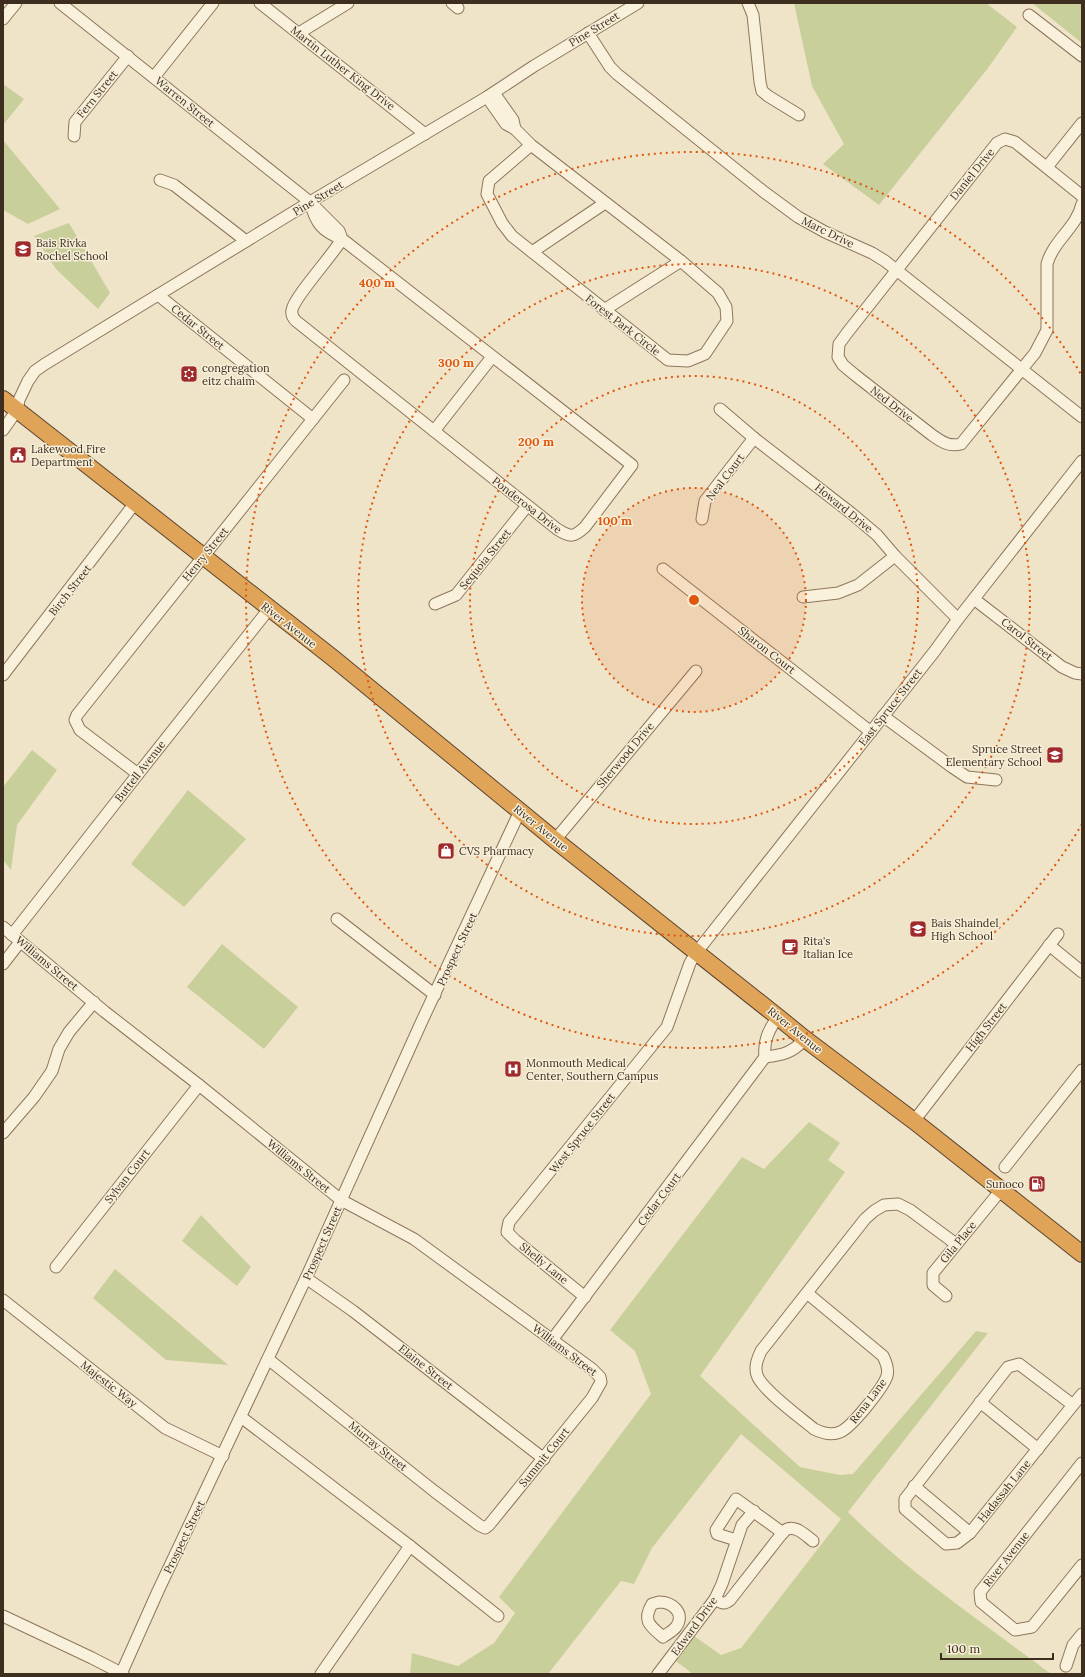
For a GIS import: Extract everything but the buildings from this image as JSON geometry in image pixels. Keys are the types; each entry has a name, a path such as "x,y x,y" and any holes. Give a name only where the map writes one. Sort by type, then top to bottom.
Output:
{"highway":[{"name":"River Avenue","path":"3,399 333,658 520,812 805,1039 914,1121 1082,1254"}],"street":[{"path":"3,19 16,3"},
{"name":"Warren Street","path":"60,3 310,202"},
{"path":"154,77 213,3"},
{"name":"Martin Luther King Drive","path":"260,3 426,134"},
{"path":"299,33 348,3"},
{"name":"Pine Street","path":"3,430 17,410 19,400 28,381 40,368 310,202 490,95 638,3"},
{"path":"748,3 753,15 762,91 774,101 799,115"},
{"path":"1029,15 1082,56"},
{"name":"Marc Drive","path":"588,33 610,67 617,74 764,192 810,225 872,253 897,270 1082,417"},
{"name":"Fern Street","path":"74,136 75,122 128,56"},
{"name":"Forest Park Circle","path":"490,95 506,124 515,129 531,145 681,261 718,293 726,307 727,321 705,354 688,361 668,360 512,236 502,223 486,194 489,181 531,145"},
{"path":"1047,167 1082,123"},
{"name":"Daniel Drive","path":"897,270 997,143 1005,139 1016,142 1082,196"},
{"path":"160,180 174,185 246,241"},
{"name":"Ponderosa Drive","path":"310,202 340,231 342,239 632,465 585,527 577,534 571,536 565,535 557,529 296,321 292,315 292,309 298,298 342,239"},
{"path":"532,252 605,203"},
{"path":"1021,370 1035,353 1047,330 1047,264 1050,254 1079,214 1082,204"},
{"path":"604,310 681,261"},
{"name":"Ned Drive","path":"897,270 840,344 838,357 843,365 944,444 953,446 961,444 972,432 1021,370"},
{"name":"Cedar Street","path":"158,295 313,419"},
{"path":"434,431 492,357"},
{"name":"Henry Street","path":"138,774 80,730 75,720 77,715 344,380"},
{"name":"Howard Drive","path":"720,409 754,438 877,535 895,556 958,618"},
{"name":"Neal Court","path":"702,519 705,501 754,438"},
{"name":"East Spruce Street","path":"696,952 934,652 958,618 1082,461"},
{"name":"Birch Street","path":"3,675 135,503"},
{"name":"Sequoia Street","path":"435,604 456,595 527,506"},
{"path":"803,597 838,593 858,585 895,556"},
{"name":"Sharon Court","path":"664,568 871,732"},
{"name":"Carol Street","path":"974,599 1062,667 1069,671 1082,674"},
{"name":"Buttell Avenue","path":"3,964 16,938 138,774 269,609"},
{"name":"Sherwood Drive","path":"555,840 696,671"},
{"path":"883,716 952,767 967,776 996,780"},
{"name":"Prospect Street","path":"122,1674 158,1592 306,1278 421,1023 520,812"},
{"path":"337,919 435,995"},
{"name":"Williams Street","path":"3,927 341,1200 414,1239 600,1377 601,1382 598,1388"},
{"name":"High Street","path":"914,1121 1058,934"},
{"path":"1049,945 1082,972"},
{"name":"West Spruce Street","path":"507,1227 667,1027 690,963 696,952"},
{"path":"3,1133 34,1097 52,1071 59,1048 69,1032 94,1002"},
{"path":"778,1016 768,1031 764,1050 765,1057 780,1055 792,1051 805,1039"},
{"name":"Cedar Court","path":"552,1340 765,1057"},
{"path":"1005,1167 1082,1070"},
{"name":"Sylvan Court","path":"56,1267 199,1085"},
{"name":"Gila Place","path":"946,1296 933,1285 933,1273 1001,1190"},
{"name":"Rena Lane","path":"807,1293 883,1356 888,1365 888,1376 880,1388 847,1428 840,1433 822,1433 763,1385 757,1375 756,1363 761,1351 865,1219 884,1205 898,1204 910,1210 956,1244"},
{"name":"Shelly Lane","path":"507,1227 507,1232 515,1240 585,1297"},
{"name":"Elaine Street","path":"306,1278 353,1311 544,1459"},
{"name":"Majestic Way","path":"3,1300 165,1428 223,1456"},
{"name":"Murray Street","path":"268,1359 464,1513 485,1528 489,1525"},
{"name":"Hadassah Lane","path":"1073,1405 1019,1364 1008,1367 914,1486 905,1499 905,1509 946,1544 958,1543 970,1533 1082,1394"},
{"name":"Summit Court","path":"489,1525 544,1459 598,1388"},
{"name":"Hadassah Lane","path":"980,1402 1038,1449"},
{"path":"241,1417 410,1546 498,1616"},
{"name":"River Avenue","path":"1082,1463 980,1592 981,1602 1015,1630 1032,1627 1082,1565"},
{"name":"Hadassah Lane","path":"914,1486 970,1533"},
{"path":"736,1540 717,1534 716,1530 736,1498 782,1533"},
{"name":"Edward Drive","path":"658,1674 715,1599 722,1584 742,1525 754,1512"},
{"path":"715,1599 722,1603 730,1600 782,1533 788,1528 792,1527 813,1541"},
{"path":"321,1674 410,1546"},
{"path":"3,1616 122,1674"},
{"path":"1066,1666 1073,1645 1082,1634"},
{"path":"663,1637 677,1649"}],"green space":[{"path":"794,3 986,3 1017,27 988,68 879,205 823,164 844,144 812,86"},
{"path":"1032,3 1082,3 1082,43"},
{"path":"3,84 24,99 3,125"},
{"path":"3,140 60,209 28,224 3,210"},
{"path":"69,223 110,293 98,309 56,269 34,236"},
{"path":"32,750 57,770 17,825 11,870 3,860 3,787"},
{"path":"188,790 246,839 184,907 131,864"},
{"path":"222,944 298,1007 264,1049 187,987"},
{"path":"809,1122 840,1143 828,1160 845,1172 700,1376 800,1467 840,1475 853,1474 976,1331 988,1333 848,1512 896,1556 921,1576 1051,1674 693,1674 669,1656 687,1631 721,1655 741,1648 841,1519 741,1434 652,1548 634,1584 621,1581 548,1674 410,1674 412,1653 458,1666 494,1643 515,1613 499,1597 651,1394 635,1351 610,1330 742,1157 764,1169"},
{"path":"201,1215 251,1267 237,1286 182,1241"},
{"path":"115,1269 228,1365 166,1360 93,1298"}],"place":[{"name":"Bais Rivka Rochel School","path":"23,249"},
{"name":"congregation eitz chaim","path":"189,374"},
{"name":"Lakewood Fire Department","path":"18,455"},
{"name":"Spruce Street Elementary School","path":"1055,755"},
{"name":"CVS Pharmacy","path":"446,851"},
{"name":"Bais Shaindel High School","path":"918,929"},
{"name":"Rita's Italian Ice","path":"790,947"},
{"name":"Monmouth Medical Center, Southern Campus","path":"513,1069"},
{"name":"Sunoco","path":"1037,1184"}]}
